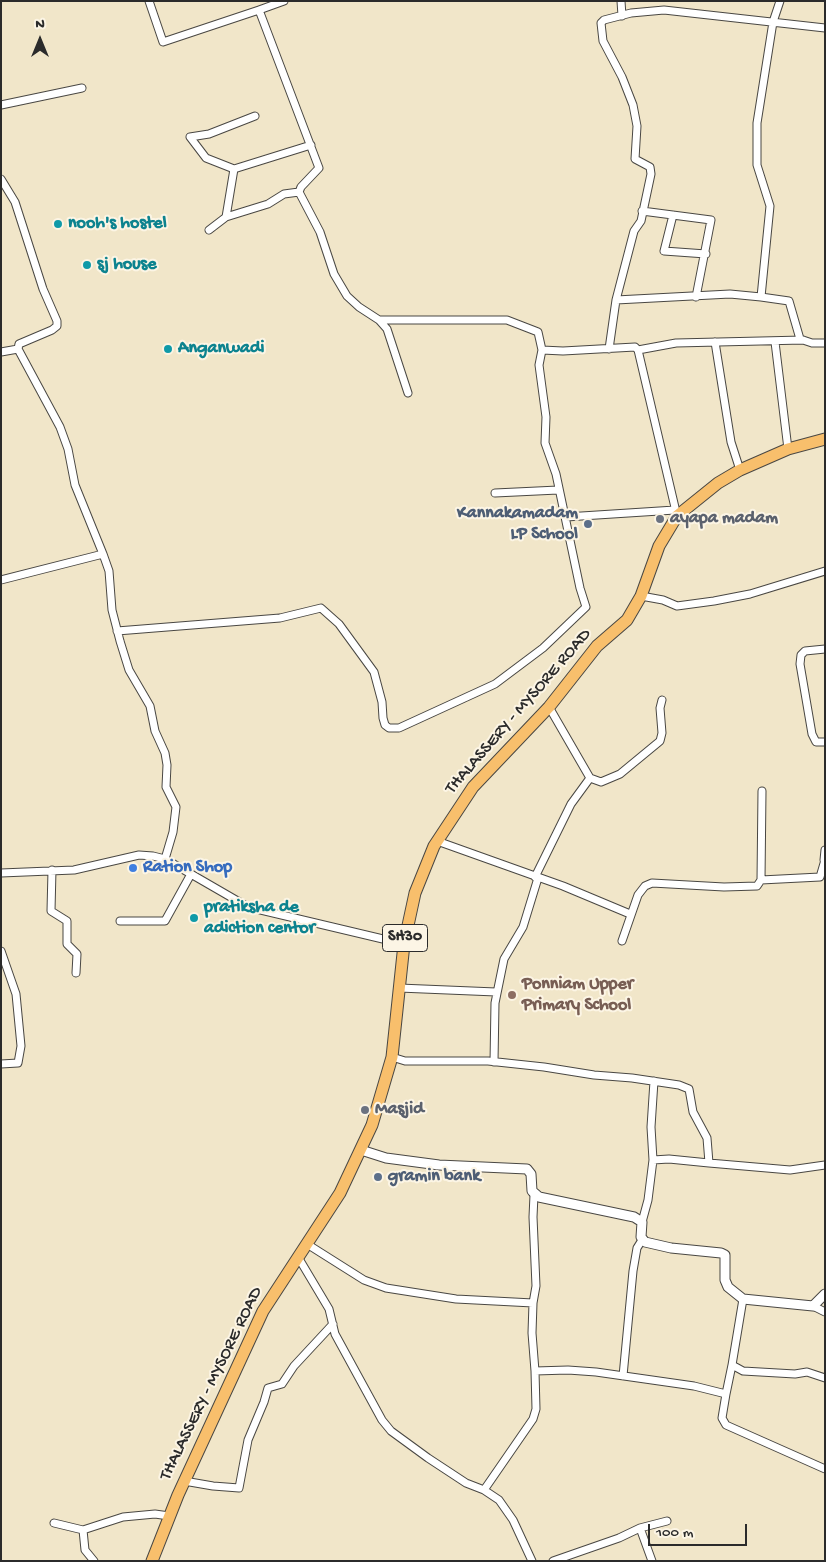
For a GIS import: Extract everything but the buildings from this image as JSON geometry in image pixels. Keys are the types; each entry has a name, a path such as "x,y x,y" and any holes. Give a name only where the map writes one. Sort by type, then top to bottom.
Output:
{"main road":[{"name":"THALASSERY - MYSORE ROAD","path":"152,1561 184,1481 262,1311 340,1193 372,1125 392,1057 404,944 415,893 437,840 473,787 549,708 597,646 627,620 641,596 658,546 676,513 740,470 788,449 825,439"}],"street":[{"path":"149,1 163,42 284,1"},
{"path":"621,1 622,16"},
{"path":"761,297 770,206 757,165 757,123 773,22 780,1"},
{"path":"259,10 319,168 301,187 299,192"},
{"path":"609,349 616,300 634,231 641,221 652,174 650,167 635,159 637,126 633,105 622,77 603,41 599,26 604,20 664,10 825,28"},
{"path":"1,105 82,88"},
{"path":"255,116 209,134 190,136 206,158 234,169 311,145"},
{"path":"226,217 234,169"},
{"path":"1,179 15,202 43,289 57,322 57,326 52,330 19,344 18,349 60,427 68,449 75,484 109,571 112,610 129,670 150,706 154,731 166,758 166,787 176,807 173,832 165,859"},
{"path":"209,230 226,217 268,204 284,194 299,192"},
{"path":"299,192 320,232 334,274 347,296 379,320 386,329 408,393"},
{"path":"642,211 711,220 706,254 696,297"},
{"path":"673,215 664,251 706,254"},
{"path":"616,300 730,294 789,301 798,335 803,340"},
{"path":"117,631 280,618 321,608 339,624 374,672 385,725 389,728 399,728 495,684 543,648 585,609 586,604 580,588 566,518 545,443 546,417 539,365 542,350 538,332 507,320 379,320"},
{"path":"542,350 563,352 635,348 638,350 676,343 715,342 803,340 825,343"},
{"path":"715,342 731,442 740,470"},
{"path":"775,342 788,449"},
{"path":"1,352 18,349"},
{"path":"566,518 676,513 638,350"},
{"path":"495,493 558,490"},
{"path":"1,580 103,554"},
{"path":"641,596 663,600 678,606 714,602 750,594 825,571"},
{"path":"825,650 805,650 801,655 800,664 812,734 816,742 825,742"},
{"path":"549,708 590,778 601,782 620,774 660,741 662,733 660,708 662,700"},
{"path":"494,1062 496,992 504,959 523,927 536,878 571,804 590,778"},
{"path":"622,941 638,895 645,886 652,883 759,885 761,880 762,791"},
{"path":"437,840 536,878 577,891 606,906 630,914"},
{"path":"761,880 820,877 825,860 825,850"},
{"path":"1,873 74,870 139,855 165,859 248,907 404,944"},
{"path":"52,870 51,911 66,920 67,944 77,954 76,972"},
{"path":"120,921 165,921 191,874"},
{"path":"1,951 16,994 21,1046 21,1058 18,1063 1,1064"},
{"path":"399,988 496,992"},
{"path":"392,1057 406,1060 494,1062 679,1085 689,1090 693,1112 708,1138 709,1163"},
{"path":"623,1376 633,1271 637,1248 642,1240 642,1222 653,1160 651,1127 654,1081"},
{"path":"361,1150 386,1158 439,1165 527,1169 530,1171 534,1195 536,1286 533,1303 533,1366 535,1371 536,1409 533,1419 484,1490"},
{"path":"653,1160 669,1159 790,1170 825,1165"},
{"path":"534,1195 634,1216 642,1222"},
{"path":"642,1240 671,1248 725,1255 725,1280 728,1286 743,1298 813,1306 825,1312"},
{"path":"307,1244 364,1280 386,1288 456,1299 533,1303"},
{"path":"298,1257 329,1309 335,1334 342,1349 382,1420 391,1431 466,1483 484,1490 499,1500 532,1561"},
{"path":"813,1306 825,1294"},
{"path":"743,1298 722,1418 726,1425 825,1468"},
{"path":"184,1481 239,1488 248,1440 268,1388 282,1384 294,1366 333,1324"},
{"path":"732,1364 743,1371 795,1374 807,1372 825,1378"},
{"path":"535,1371 568,1370 623,1376 694,1386 726,1394"},
{"path":"54,1523 82,1530 123,1518 155,1514 169,1516"},
{"path":"552,1561 640,1528 667,1521"},
{"path":"640,1528 652,1561"},
{"path":"82,1530 85,1550 94,1561"}],"place":[{"name":"nooh's hostel","path":"58,224"},
{"name":"sj house","path":"87,265"},
{"name":"Anganwadi","path":"168,349"},
{"name":"ayapa madam","path":"660,519"},
{"name":"Kannakamadam LP School","path":"588,524"},
{"name":"Ration Shop","path":"133,868"},
{"name":"pratiksha de adiction centor","path":"194,918"},
{"name":"Ponniam Upper Primary School","path":"512,995"},
{"name":"Masjid","path":"365,1110"},
{"name":"gramin bank","path":"378,1177"}]}
